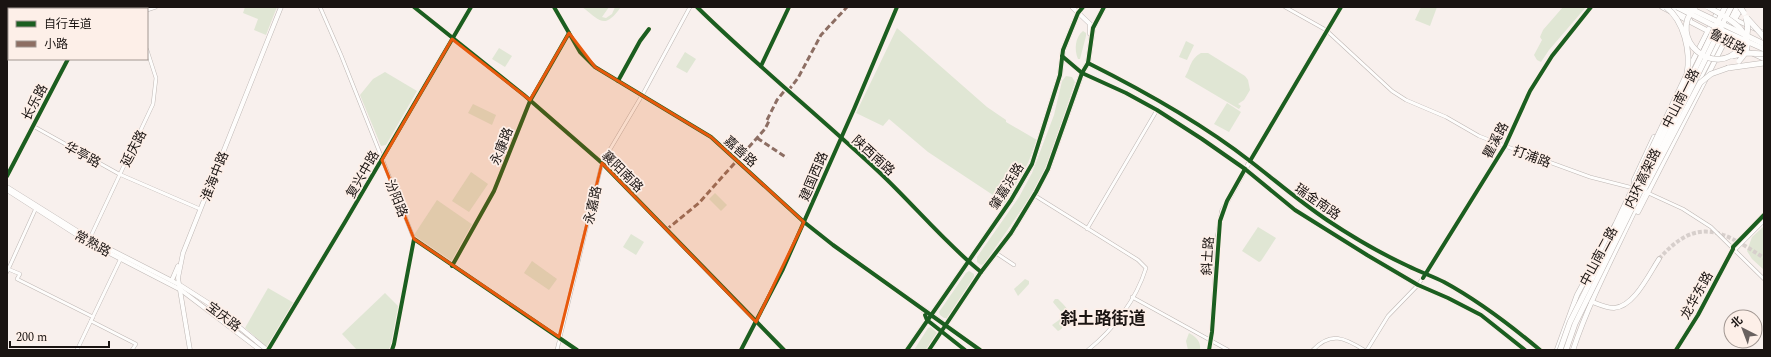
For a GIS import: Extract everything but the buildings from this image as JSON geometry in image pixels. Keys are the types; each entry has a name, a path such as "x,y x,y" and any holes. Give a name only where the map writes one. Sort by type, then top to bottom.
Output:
{"highway":[{"path":"1666,7 1679,22 1692,45 1700,54 1714,59 1747,53 1764,54"},
{"path":"1677,7 1764,49"},
{"path":"1687,7 1764,44"},
{"path":"1603,257 1627,200 1682,85 1688,67 1688,20 1695,7"},
{"path":"1708,7 1731,19 1740,28 1746,38 1746,46 1743,56 1728,68"},
{"name":"内环高架路","path":"1566,350 1575,324 1731,7"},
{"path":"1740,7 1745,16 1764,36"},
{"name":"内环高架路","path":"1558,350 1570,322 1603,257 1721,9"},
{"path":"1728,57 1739,50 1745,41 1748,31 1745,16"},
{"path":"1679,22 1688,51"},
{"path":"1634,204 1649,182 1700,83 1711,74 1728,68 1764,62"}],"main road":[{"name":"淮海中路","path":"190,350 178,278 181,261 200,209 281,7"},
{"name":"复兴中路","path":"267,350 382,160 471,7"},
{"name":"陕西南路","path":"697,7 879,172 968,262 981,272"},
{"path":"1072,7 1080,9 1084,18 1090,24 1088,64"},
{"name":"肇嘉浜路","path":"929,350 940,331 981,272 1011,233 1048,169 1082,74 1088,64 1093,28 1104,7"},
{"name":"斜土路","path":"1209,350 1220,221 1227,201 1326,30 1341,7"},
{"name":"鲁班路","path":"1662,7 1680,18 1702,27 1712,29 1723,39 1764,59"},
{"name":"鲁班路","path":"1671,7 1692,22"},
{"name":"鲁班路","path":"1703,7 1721,9 1732,20 1764,33"},
{"path":"1712,29 1724,25 1732,20 1740,7"},
{"name":"肇嘉浜路","path":"907,350 1012,200 1032,164 1060,75 1063,50 1080,9"},
{"name":"中山南二路","path":"1558,350 1578,295 1635,188 1634,180 1703,40 1712,29 1721,9"},
{"name":"中山南二路","path":"1572,350 1592,301 1705,70 1725,37 1732,20"},
{"name":"中山南一路","path":"1635,188 1698,62 1712,29"},
{"name":"中山南二路","path":"1645,192 1718,54 1723,39"},
{"path":"1698,62 1703,40"},
{"path":"1705,70 1718,54"},
{"name":"瑞金南路","path":"1062,56 1082,74 1126,93 1157,110 1246,168 1294,210 1418,285 1481,315 1525,350"},
{"name":"瑞金南路","path":"1088,64 1164,103 1250,161 1328,221 1398,261 1426,273 1482,305 1504,320 1540,350"},
{"name":"常熟路","path":"7,186 89,240 181,290"},
{"name":"常熟路","path":"7,190 37,207"},
{"name":"龙华东路","path":"1676,350 1698,315 1734,249 1764,215"},
{"name":"龙华东路","path":"1734,249 1764,220"},
{"name":"常熟路","path":"121,257 180,285"},
{"path":"1578,295 1609,307 1616,308 1633,298 1659,259"},
{"path":"172,280 181,261"},
{"name":"宝庆路","path":"180,285 216,308 267,350"},
{"name":"宝庆路","path":"181,290 260,350"}],"street":[{"name":"汾阳路","path":"320,7 341,55 414,239"},
{"name":"襄阳南路","path":"414,7 530,101 602,163 784,350"},
{"name":"嘉善路","path":"554,7 580,52 592,65 711,137 804,222 833,245 931,314"},
{"name":"永嘉路","path":"557,350 602,163 642,96 690,7"},
{"path":"761,66 789,7"},
{"name":"建国西路","path":"741,350 783,269 854,109 896,7"},
{"name":"打浦路","path":"1285,7 1326,30 1392,91 1406,100 1446,117 1479,136 1590,177 1635,188 1699,218 1711,226 1764,279"},
{"name":"瞿溪路","path":"1365,350 1388,316 1418,285 1426,273 1505,146 1530,91 1544,67 1591,7"},
{"name":"永康路","path":"452,266 494,191 530,101 569,33"},
{"name":"延庆路","path":"89,240 119,174 146,123 153,104 156,78 148,53"},
{"name":"长乐路","path":"7,176 67,60"},
{"path":"1087,229 1157,110"},
{"name":"华亭路","path":"33,126 119,174 200,209"},
{"path":"1034,195 1138,260 1146,268 1126,308 1112,327 1088,350"},
{"path":"37,207 8,271 20,274 17,280 136,344 132,350"},
{"path":"392,350 414,239 577,350"},
{"path":"996,253 1014,264"},
{"path":"77,350 121,257"},
{"path":"1132,297 1228,350"},
{"path":"922,308 927,320 965,350"},
{"path":"931,314 980,350"},
{"path":"1313,350 1319,344 1328,339 1339,338 1347,340 1365,350"},
{"path":"394,344 396,350"}],"highlighted area":[{"path":"569,33 595,67 711,137 804,222 756,322 602,163 559,337 414,239 382,160 452,39 530,100"}],"green space":[{"path":"245,7 277,7 266,35 254,30 258,19 243,13"},
{"path":"582,7 609,7 602,17 606,18 612,14 615,7 621,7 610,19 602,21"},
{"path":"1421,7 1437,7 1430,26 1415,20"},
{"path":"1563,7 1586,7 1549,50 1541,62 1537,60 1534,55 1542,40 1540,37 1543,30"},
{"path":"897,28 987,107 1006,120 1006,122 1037,140 1028,163 1005,203 928,152 889,119 883,126 856,113"},
{"path":"1083,31 1086,33 1086,36 1080,59 1078,59 1076,44 1078,37"},
{"path":"1186,41 1194,45 1187,60 1179,57"},
{"path":"499,48 512,56 505,67 492,59"},
{"path":"685,52 696,59 687,73 676,67"},
{"path":"1201,53 1208,53 1245,76 1248,80 1250,90 1244,100 1238,104 1241,106 1239,109 1185,77 1197,55"},
{"path":"385,72 417,91 386,145 381,146 360,95 373,79"},
{"path":"1066,76 1072,77 1075,82 1060,132 1045,172 1024,206 984,264 981,265 977,262 977,257 1019,197 1032,173 1054,115 1062,81"},
{"path":"1227,103 1241,112 1229,132 1214,124"},
{"path":"473,104 496,115 492,125 468,113"},
{"path":"471,172 488,184 469,212 452,201"},
{"path":"715,193 727,205 721,211 709,199"},
{"path":"437,200 473,225 451,263 415,238 414,235"},
{"path":"1764,226 1764,270 1752,259 1747,251 1752,237"},
{"path":"1258,227 1276,238 1259,262 1242,251"},
{"path":"631,234 644,242 636,255 623,247"},
{"path":"532,261 557,279 549,290 524,273"},
{"path":"969,271 974,274 974,277 947,318 944,318 939,312 966,273"},
{"path":"1025,279 1029,281 1029,284 1018,296 1014,289"},
{"path":"268,288 294,303 267,347 245,328"},
{"path":"385,293 399,307 392,345 389,350 357,350 342,334"},
{"path":"1055,299 1058,299 1064,305 1069,314 1068,321 1062,329 1058,331 1052,325 1059,320 1063,314 1053,302"},
{"path":"931,327 937,333 926,350 914,350 928,328"},
{"path":"1189,333 1198,340 1200,350 1188,350 1186,341"}],"tunnel":[{"path":"1659,259 1673,245 1686,236 1698,232 1710,232 1723,235 1749,248 1764,258"}],"marked path":[{"path":"788,91 798,78 821,35 847,7"},
{"path":"666,230 699,203 765,129 769,121 767,120 777,100 786,89"},
{"path":"757,138 787,158"}],"cycle path":[{"path":"414,7 524,95 602,163 784,350"},
{"path":"268,350 471,7"},
{"path":"554,7 580,52 595,67 711,137 804,222 833,245 980,350"},
{"path":"697,7 741,49 879,172 954,248 981,272"},
{"path":"761,66 789,7"},
{"path":"741,350 783,269 854,109 897,7"},
{"path":"907,350 1011,200 1032,164 1060,75 1063,50 1078,13 1083,7"},
{"path":"929,350 981,272 1011,233 1048,169 1082,73 1088,63 1093,28 1104,7"},
{"path":"1250,161 1341,7"},
{"path":"1423,278 1505,146 1530,91 1552,56 1591,7"},
{"path":"618,81 640,41 649,29"},
{"path":"452,266 494,191 530,101 569,33"},
{"path":"1062,56 1082,73 1126,93 1157,110 1202,139 1245,169 1295,210 1367,255 1418,285 1481,315 1525,350"},
{"path":"7,176 67,60"},
{"path":"1088,63 1151,96 1192,120 1250,161 1327,220 1388,256 1457,289 1494,313 1540,350"},
{"path":"1209,350 1212,332 1220,221 1227,201 1245,169"},
{"path":"1676,350 1698,315 1733,247 1764,215"},
{"path":"392,350 414,239 577,350"},
{"path":"925,315 927,320 965,350"}],"district":[{"name":"斜土路街道","path":"1103,318"}]}
